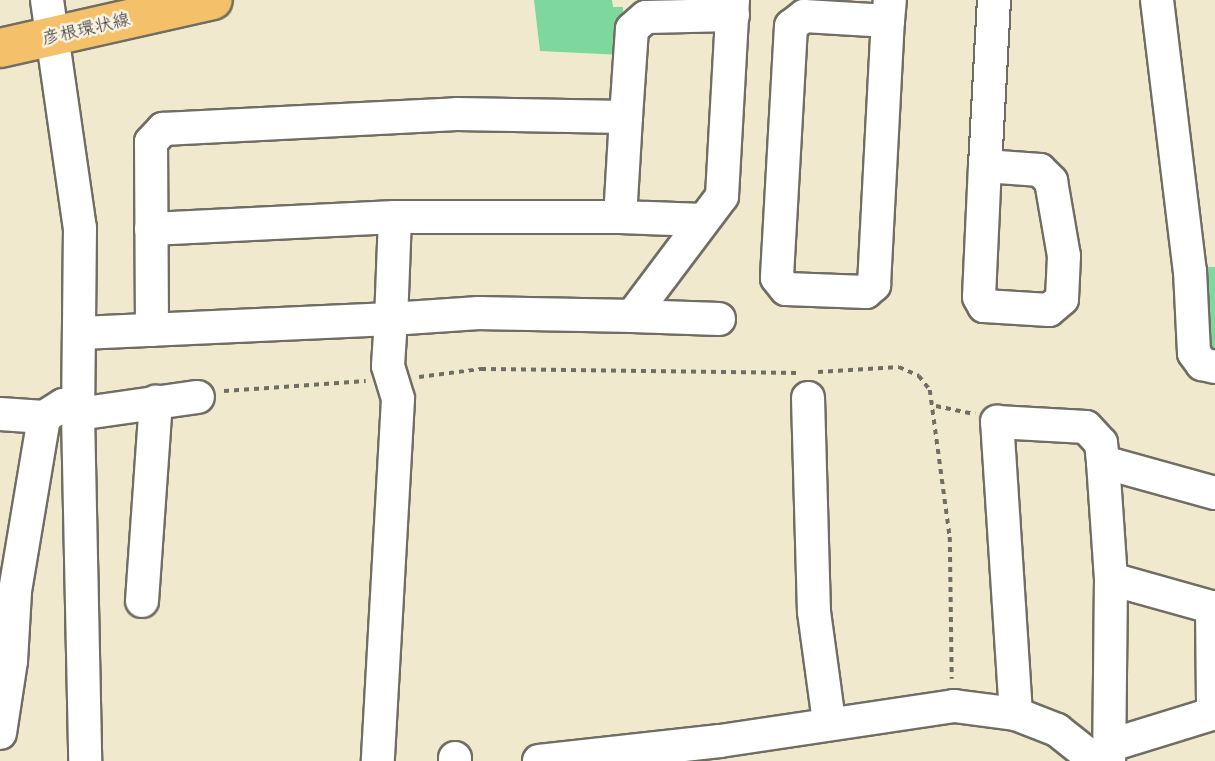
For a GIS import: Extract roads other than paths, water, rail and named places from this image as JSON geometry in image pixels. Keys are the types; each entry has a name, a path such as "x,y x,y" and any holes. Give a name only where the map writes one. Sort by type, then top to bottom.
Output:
{"main road":[{"name":"彦根環状線","path":"0,48 50,18 213,0"}],"street":[{"path":"985,166 1040,170 1051,181 1064,256 1062,299 1049,310 984,306 979,297 985,166 994,0"},
{"path":"1157,0 1190,271 1194,353 1202,364 1215,368"},
{"path":"620,217 632,29 646,17 733,7 722,196 632,316"},
{"path":"889,11 874,285 866,292 786,289 777,278 791,26 804,16 889,11"},
{"path":"50,18 80,228 78,410 85,761"},
{"path":"152,330 151,142 163,129 457,114 626,117"},
{"path":"151,229 395,217 620,217 704,220"},
{"path":"378,761 398,399 388,366 395,217"},
{"path":"80,332 479,313 719,319"},
{"path":"0,414 44,417 63,405 78,410 110,413 156,401 198,397"},
{"path":"808,398 814,612 829,721"},
{"path":"142,601 156,401"},
{"path":"0,733 11,661 15,591 44,417"},
{"path":"1016,714 997,422 1086,427 1101,443 1111,579 1105,756"},
{"path":"1104,462 1215,493"},
{"path":"1105,756 1214,706 1213,608 1111,579"},
{"path":"538,761 720,741 829,721 954,706 1016,714 1057,730 1105,756"}]}
